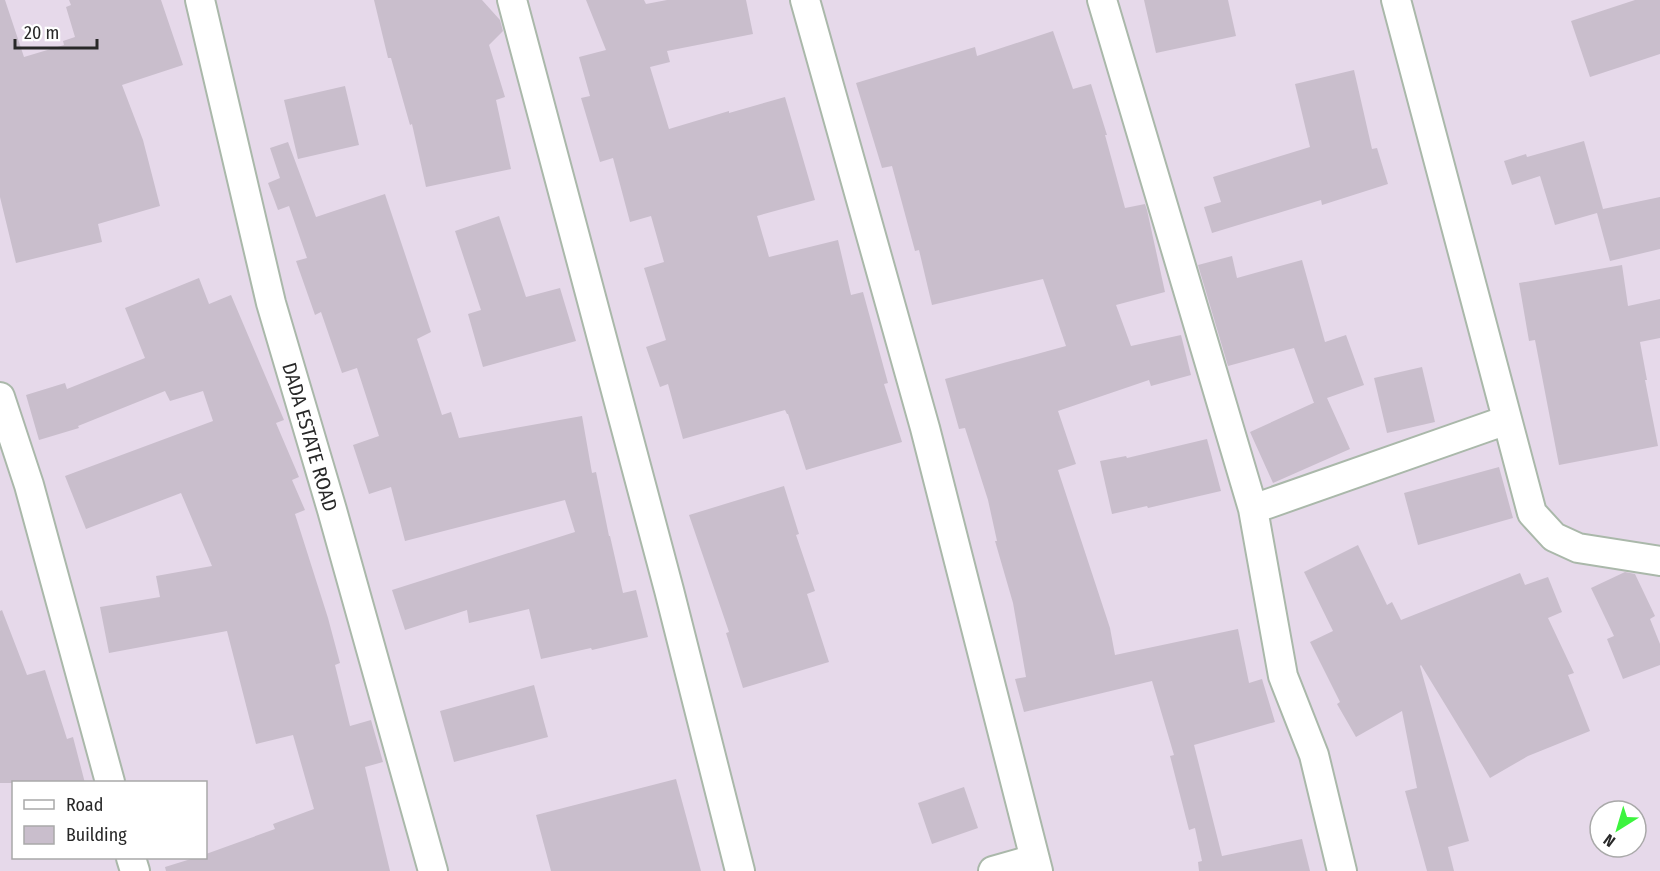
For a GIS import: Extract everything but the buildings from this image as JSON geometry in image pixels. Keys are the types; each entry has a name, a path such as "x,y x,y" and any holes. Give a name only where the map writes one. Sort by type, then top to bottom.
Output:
{"street":[{"name":"DADA ESTATE ROAD","path":"200,0 271,303 332,510 433,871"},
{"path":"512,0 669,590 740,871"},
{"path":"805,0 922,417 1036,865 993,871"},
{"path":"1102,0 1253,509 1283,676 1314,755 1342,871"},
{"path":"1396,0 1532,513 1554,537 1578,548 1660,561"},
{"path":"0,397 29,485 109,781"},
{"path":"1253,509 1507,420"}]}
